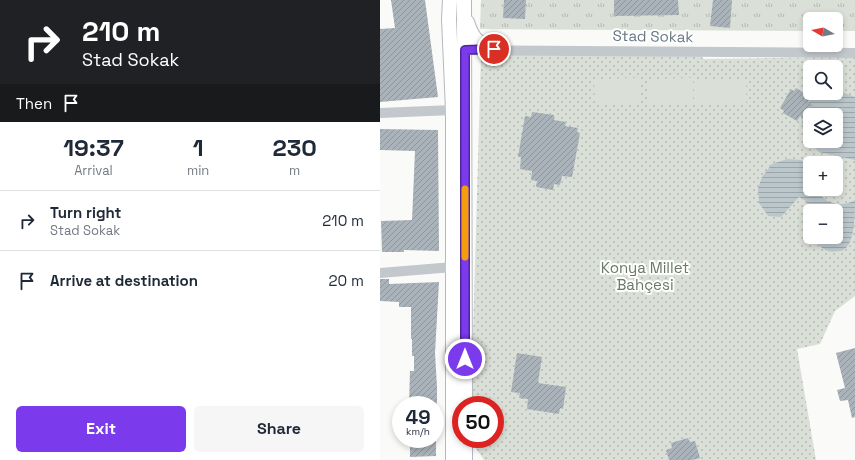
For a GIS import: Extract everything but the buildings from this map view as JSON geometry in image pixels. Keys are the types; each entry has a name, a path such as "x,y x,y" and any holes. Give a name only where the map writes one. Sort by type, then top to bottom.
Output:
{"main road":[{"path":"450,0 450,50 453,110 453,460"},
{"path":"464,6 470,30 475,40 486,47 494,49"},
{"path":"464,6 465,396"},
{"path":"465,448 465,460"}],"street":[{"name":"Stad Sokak","path":"450,50 494,49 855,53"},
{"path":"380,114 453,110"},
{"path":"380,273 453,267"}],"green space":[{"path":"481,0 855,0 855,31 843,31 843,12 803,12 803,31 480,29"},
{"name":"Konya Millet Bahçesi","path":"481,54 698,54 704,59 855,57 855,296 835,311 820,344 797,349 816,460 484,460 476,448 504,448 504,396 471,396"},
{"path":"639,78 640,104 595,105 594,79"},
{"path":"692,78 692,104 647,105 647,79"},
{"path":"746,80 746,103 694,105 694,81"}],"shaded area":[{"path":"843,93 855,97 855,160 843,157 843,156 819,152 815,148 843,148 843,108 805,107 810,100 843,100"},
{"path":"787,159 801,160 803,162 803,196 822,196 828,201 839,204 808,204 806,201 799,197 781,217 768,216 759,203 758,188 762,177 772,164"},
{"path":"855,200 853,230 849,245 840,251 830,251 818,245 843,244 843,204"}],"slow traffic":[{"path":"465,189 465,257"}],"route":[{"path":"465,359 465,50 494,49"}]}
